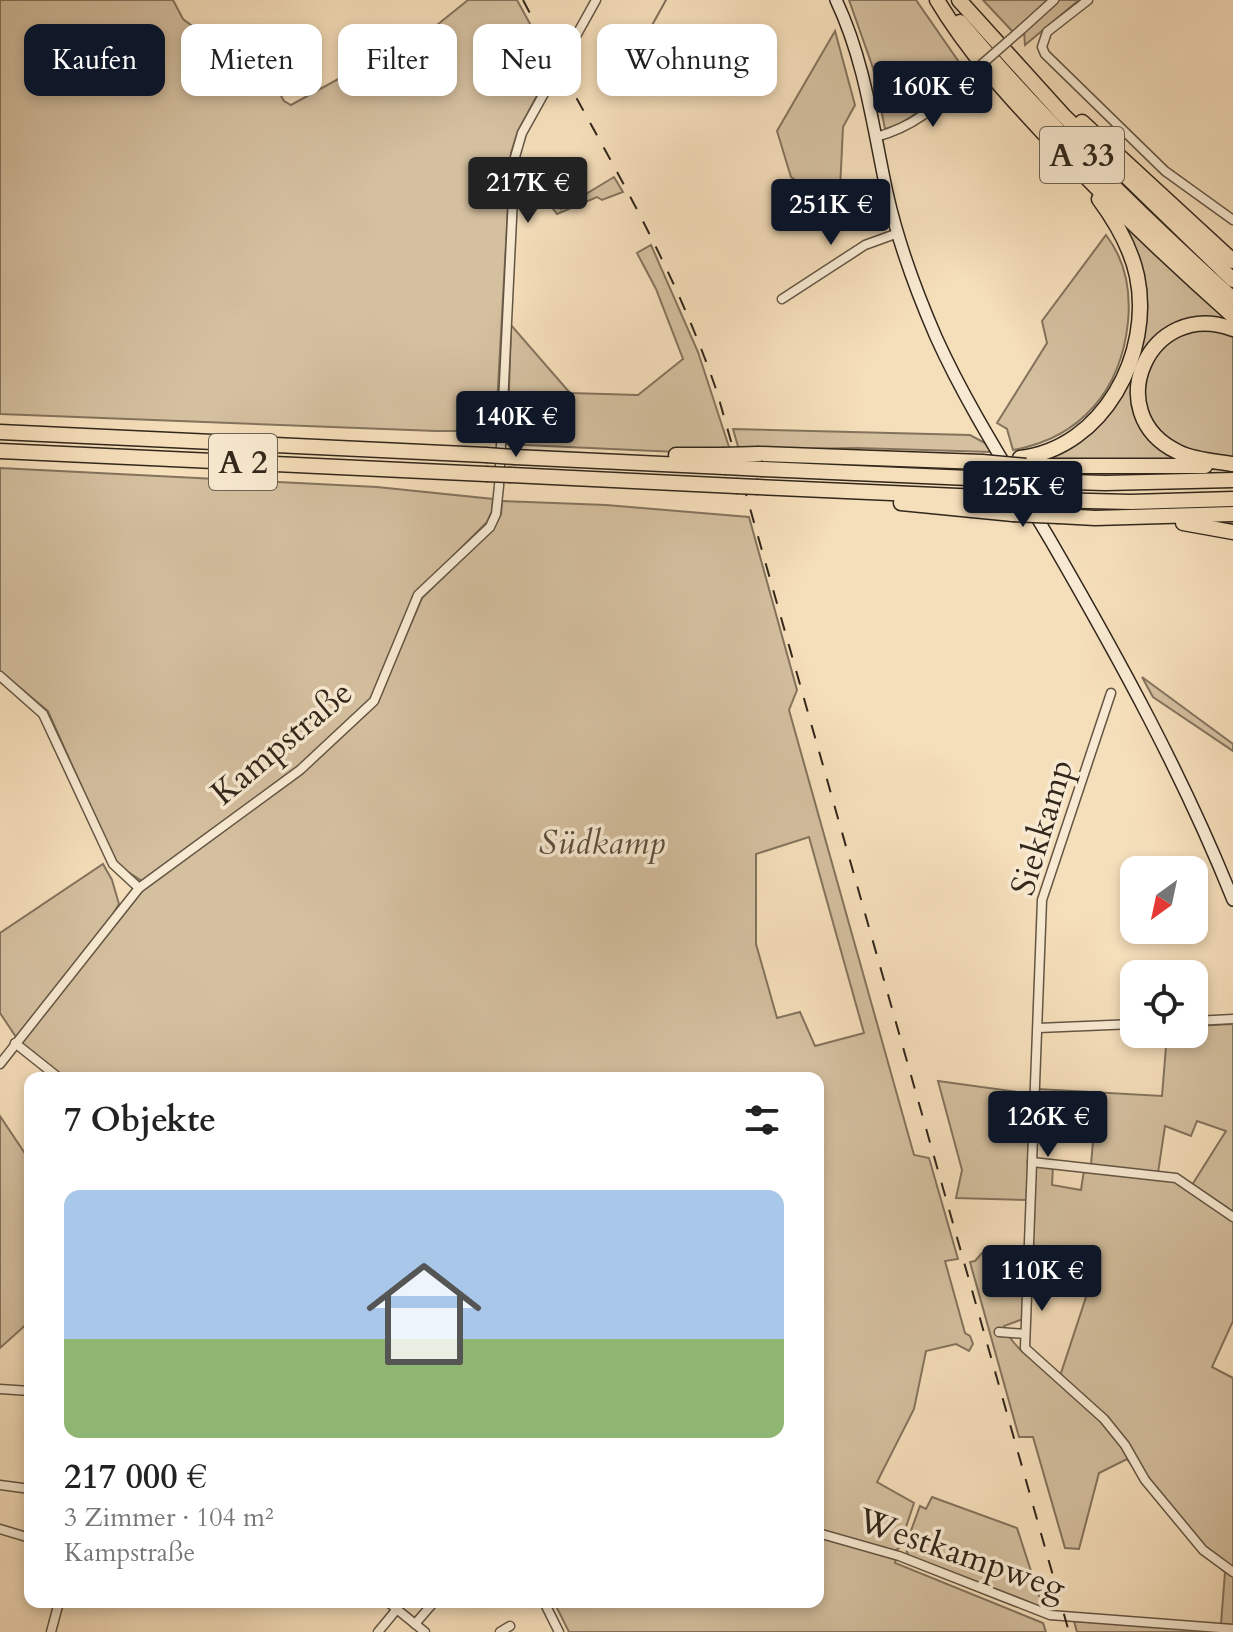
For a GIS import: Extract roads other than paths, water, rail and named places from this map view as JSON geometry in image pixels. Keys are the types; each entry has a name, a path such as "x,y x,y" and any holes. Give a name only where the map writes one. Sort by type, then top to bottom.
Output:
{"highway":[{"path":"939,0 984,68 1059,149 1162,252 1233,316"},
{"name":"A 33","path":"939,0 1097,171 1233,299"},
{"name":"A 33","path":"959,0 1077,130 1233,280"},
{"path":"997,43 1233,261"},
{"path":"1023,462 1069,440 1102,413 1124,378 1139,329 1140,297 1130,253 1105,206 1059,149"},
{"path":"1233,329 1200,323 1167,334 1145,360 1137,392 1148,428 1167,446 1191,458 1233,464"},
{"name":"A 2","path":"0,432 515,457 761,462 1036,481 1119,483 1233,480"},
{"name":"A 2","path":"0,451 1049,500 1131,502 1233,499"},
{"path":"761,462 1023,462 1169,468 1233,464"},
{"path":"815,490 830,498 1013,514 1185,523 1233,532"},
{"path":"1095,518 1233,514"}],"street":[{"name":"Kampstraße","path":"0,1064 139,888 300,770 374,701 418,595 490,527 496,514 499,486 515,157 522,133 596,0"},
{"path":"836,0 853,39 898,233 937,340 969,401 1125,669 1170,756 1233,900"},
{"path":"876,137 897,131 925,116 1054,0"},
{"path":"1088,0 1047,32 1042,47 1045,54 1165,171 1233,220"},
{"path":"782,299 865,245 898,233"},
{"path":"0,676 43,714 113,864 139,888"},
{"name":"Siekkamp","path":"1025,1334 1042,900 1111,693"},
{"path":"1208,1020 1233,1019"},
{"path":"1038,1028 1120,1025"},
{"path":"15,1043 51,1072"},
{"path":"1032,1162 1176,1178 1233,1217"},
{"path":"999,1332 1025,1334 1025,1348 1104,1419 1125,1445 1145,1480 1203,1550 1233,1572"},
{"path":"0,1389 24,1391"},
{"path":"0,1485 24,1488"},
{"path":"0,1529 24,1536"},
{"name":"Westkampweg","path":"824,1535 899,1556 1038,1612 1065,1617 1233,1629"},
{"path":"51,1632 57,1608"},
{"path":"415,1624 429,1608"},
{"path":"547,1608 559,1632"},
{"path":"378,1632 397,1609 425,1632"}],"waterway":[{"path":"653,24 666,0"}],"railway":[{"path":"523,0 653,241 698,340 717,392 1069,1632"}],"park label":[{"name":"Südkamp","path":"602,842"}]}
